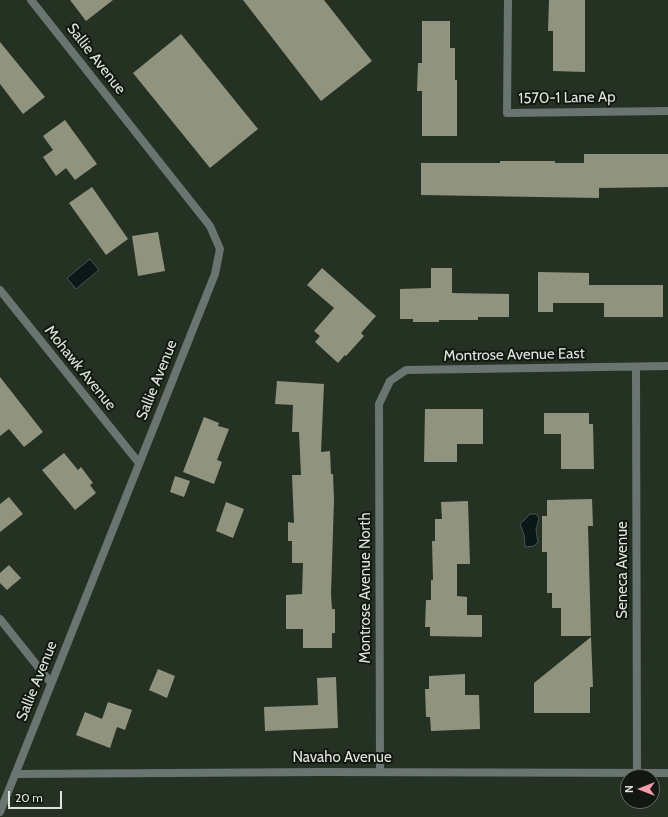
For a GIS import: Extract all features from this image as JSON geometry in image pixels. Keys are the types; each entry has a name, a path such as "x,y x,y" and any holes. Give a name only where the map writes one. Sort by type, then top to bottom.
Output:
{"street":[{"name":"Sallie Avenue","path":"0,812 215,274 220,249 210,226 31,0"},
{"name":"1570-1 Lane Ap","path":"508,0 507,113 668,111"},
{"name":"Mohawk Avenue","path":"0,290 139,463"},
{"name":"Montrose Avenue East","path":"379,404 390,381 406,370 668,366"},
{"name":"Seneca Avenue","path":"636,367 638,769"},
{"name":"Montrose Avenue North","path":"379,404 380,772"},
{"path":"0,620 51,683"},
{"name":"Navaho Avenue","path":"15,774 380,772 620,773"}],"shaded area":[{"path":"90,259 99,270 76,289 67,278"},
{"path":"530,514 536,514 539,518 536,530 538,542 534,546 525,547 524,535 520,524"}],"building":[{"path":"70,0 113,0 86,21"},
{"path":"243,0 324,0 372,61 321,101"},
{"path":"549,0 585,0 585,72 553,71 553,31 548,31"},
{"path":"422,21 450,21 450,48 455,48 455,80 457,80 457,136 422,136 422,91 417,91 418,63 422,63"},
{"path":"181,34 258,129 210,168 133,73"},
{"path":"0,42 45,97 23,114 0,84"},
{"path":"65,120 97,164 75,180 66,168 56,176 43,157 53,150 43,136"},
{"path":"584,154 668,154 668,187 599,188 599,198 421,195 421,163 555,161 555,163 584,163"},
{"path":"92,187 128,239 106,255 69,203"},
{"path":"158,232 165,271 138,276 132,236"},
{"path":"322,268 376,316 361,333 364,336 338,363 315,342 320,336 314,331 334,308 307,285"},
{"path":"431,268 452,268 452,293 509,294 509,317 478,317 478,320 439,320 439,322 413,322 413,319 400,319 400,289 431,288"},
{"path":"538,272 589,273 589,285 663,285 663,317 604,317 604,303 553,303 553,312 538,312"},
{"path":"0,377 43,432 24,447 9,429 0,436"},
{"path":"277,381 324,384 321,452 330,451 334,500 331,594 332,609 335,609 335,633 332,633 332,648 303,648 303,629 286,629 286,595 302,594 303,563 292,563 292,541 288,541 288,522 294,523 292,475 301,475 299,432 292,432 293,405 275,404"},
{"path":"425,409 483,409 483,444 457,444 457,462 424,462"},
{"path":"544,413 589,413 589,424 593,424 594,469 561,469 561,434 544,434"},
{"path":"204,417 219,423 218,426 229,429 217,460 222,462 214,484 183,472"},
{"path":"64,453 78,470 81,467 93,483 90,485 96,493 75,510 42,470"},
{"path":"175,476 190,481 184,497 170,492"},
{"path":"9,497 23,514 0,532 0,504"},
{"path":"592,499 593,526 588,526 591,636 561,636 561,608 552,608 552,593 547,593 547,552 542,552 542,516 547,516 547,500"},
{"path":"468,501 470,564 457,564 457,596 467,597 467,615 482,615 482,637 430,636 430,627 425,627 426,600 431,600 431,580 433,580 432,541 435,541 435,519 442,519 441,502"},
{"path":"226,502 244,509 233,538 216,531"},
{"path":"9,565 21,578 7,590 0,583 0,573"},
{"path":"591,637 593,687 590,687 590,713 534,713 534,683"},
{"path":"158,669 175,676 167,698 149,690"},
{"path":"465,674 465,695 479,695 480,729 431,731 430,717 426,717 425,689 429,689 429,676"},
{"path":"336,677 338,728 265,731 264,707 318,705 317,678"},
{"path":"108,702 132,710 125,730 117,727 110,748 76,735 85,712 102,719"}]}
